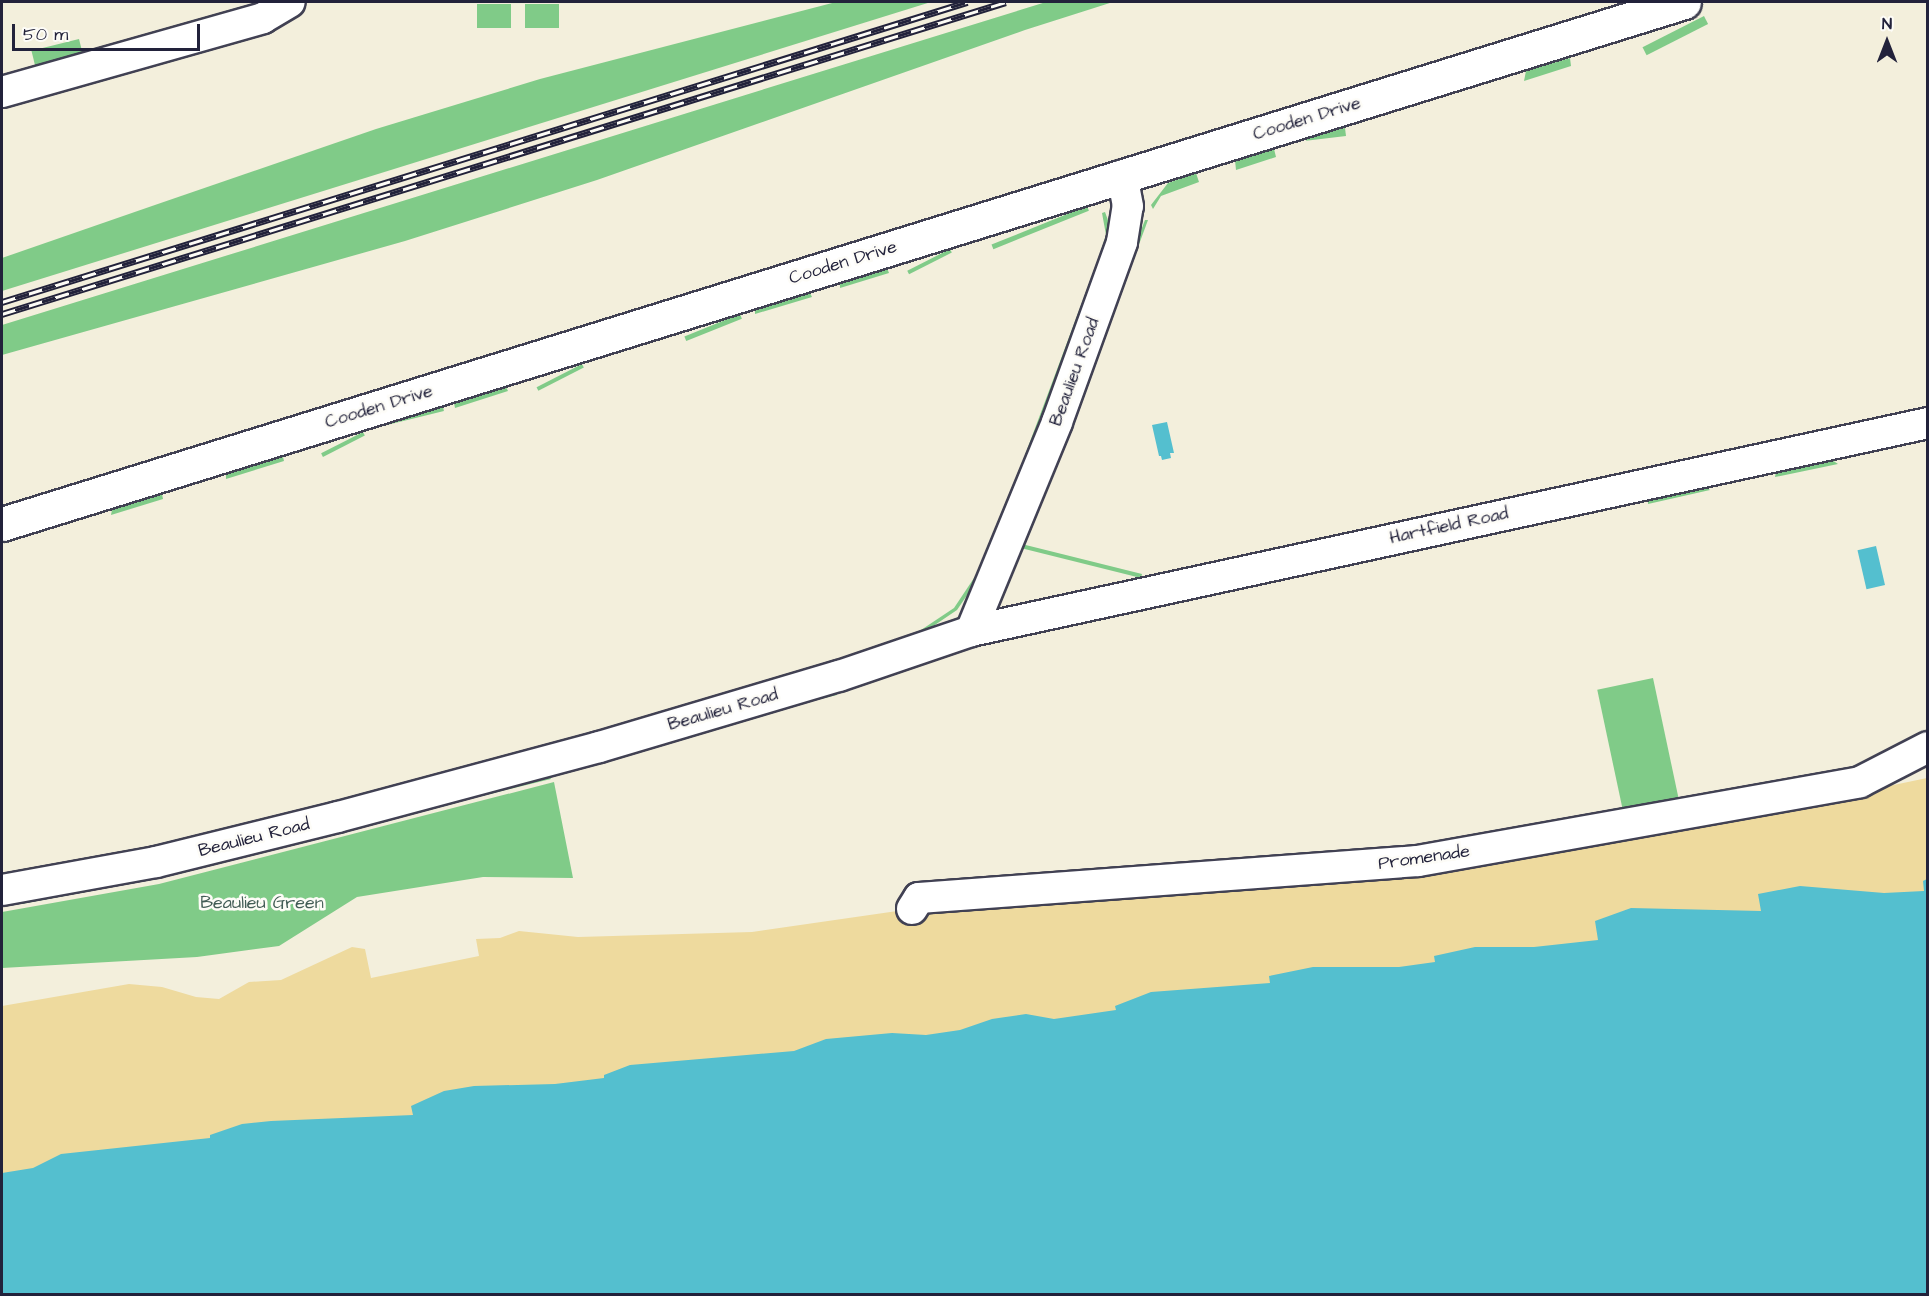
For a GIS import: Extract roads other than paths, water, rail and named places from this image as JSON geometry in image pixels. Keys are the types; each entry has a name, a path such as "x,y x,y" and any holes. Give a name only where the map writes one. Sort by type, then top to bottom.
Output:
{"main road":[{"name":"Cooden Drive","path":"2,524 1684,2"}],"street":[{"path":"2,92 263,18 290,2"},
{"name":"Beaulieu Road","path":"2,890 156,862 338,817 610,744 839,676 972,631 1057,422 1122,242 1128,206 1122,176"},
{"name":"Hartfield Road","path":"972,631 1928,423"},
{"name":"Promenade","path":"912,909 919,898 1418,861 1860,782 1928,747"}],"water":[{"path":"1167,422 1174,453 1170,453 1171,458 1162,460 1152,425"},
{"path":"1876,546 1885,585 1866,589 1857,550"},
{"path":"1927,879 1927,1294 2,1294 2,1173 33,1168 61,1154 210,1138 210,1135 242,1124 413,1115 411,1106 444,1091 474,1086 555,1084 604,1078 604,1075 630,1065 794,1051 826,1039 892,1033 926,1035 960,1030 992,1019 1026,1014 1054,1019 1116,1010 1115,1006 1151,992 1270,983 1269,976 1313,967 1399,967 1435,962 1434,956 1475,947 1534,947 1598,940 1595,921 1631,908 1761,911 1758,894 1800,886 1884,893 1924,891 1923,881"}],"railway":[{"path":"2,302 967,2"},
{"path":"2,314 1006,2"}],"park label":[{"name":"Beaulieu Green","path":"262,903"}]}
